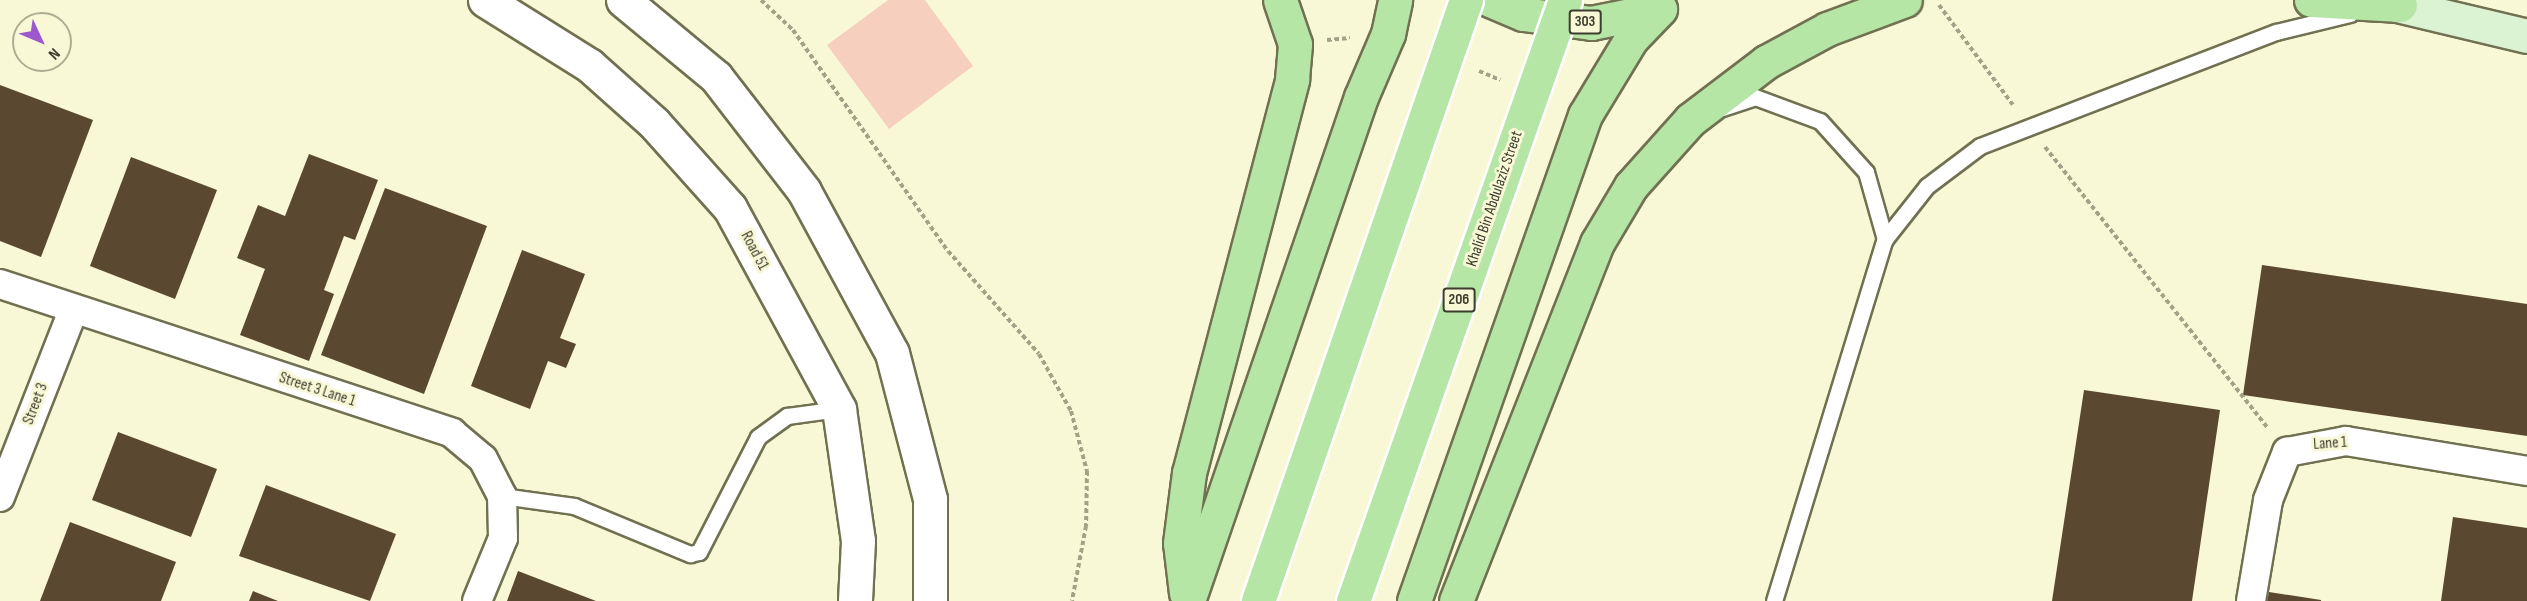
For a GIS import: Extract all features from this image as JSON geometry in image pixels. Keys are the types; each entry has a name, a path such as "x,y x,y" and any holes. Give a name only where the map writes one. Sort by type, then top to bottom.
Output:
{"main road":[{"path":"1187,601 1180,543 1189,472 1292,78 1295,44 1280,0"},
{"path":"1187,601 1361,97 1388,34 1395,0"},
{"path":"1258,601 1466,0"},
{"name":"303","path":"1490,0 1522,14 1591,23 1669,5"},
{"name":"Khalid Bin Abdulaziz Street","path":"1353,601 1565,0"},
{"path":"1456,601 1597,243 1631,186 1690,120 1766,62 1827,29 1905,0"},
{"path":"2311,0 2388,3 2527,36"},
{"path":"1414,601 1585,115 1631,39 1669,5"}],"street":[{"name":"Road 51","path":"486,0 589,65 654,123 730,208 839,409 858,541 855,601"},
{"path":"623,0 716,77 804,191 892,353 930,499 930,601"},
{"name":"Street 3 Lane 1","path":"0,284 73,311 453,433 483,459 502,496 503,538 477,601"},
{"name":"Street 3","path":"0,497 73,311"},
{"name":"Lane 1","path":"2287,452 2346,441 2527,471"},
{"path":"2251,601 2268,500 2287,452"}],"lane":[{"path":"1774,601 1884,239 1927,186 1980,146 2276,33 2388,3"},
{"path":"1690,120 1755,97 1820,121 1866,172 1884,239"},
{"path":"502,496 574,507 690,554 699,552 758,437 804,410 839,409"}],"path":[{"path":"761,0 793,30 948,251 1039,354 1071,411 1087,471 1086,526 1072,601"},
{"path":"1935,0 2030,127 2287,452"},
{"path":"1295,44 1388,34"},
{"path":"1476,70 1508,83"}],"shaded area":[{"path":"888,0 925,0 973,66 889,129 827,45"}],"building":[{"path":"0,85 93,120 41,257 0,241"},
{"path":"309,154 378,180 355,240 344,236 324,290 334,294 309,361 240,335 265,269 237,258 258,205 285,216"},
{"path":"131,157 217,190 175,299 90,266"},
{"path":"385,188 487,226 424,394 321,355"},
{"path":"522,250 585,274 560,338 576,344 566,368 548,361 530,409 471,386"},
{"path":"2262,265 2527,304 2527,436 2243,395"},
{"path":"2084,390 2220,410 2192,601 2052,601"},
{"path":"118,432 217,469 191,537 92,500"},
{"path":"266,485 396,534 370,601 239,556"},
{"path":"2453,517 2527,528 2527,601 2441,601"},
{"path":"70,522 176,562 161,601 40,601"},
{"path":"518,571 596,601 507,601"},
{"path":"253,591 278,601 249,601"},
{"path":"2269,592 2321,600 2321,601 2267,601"}]}
